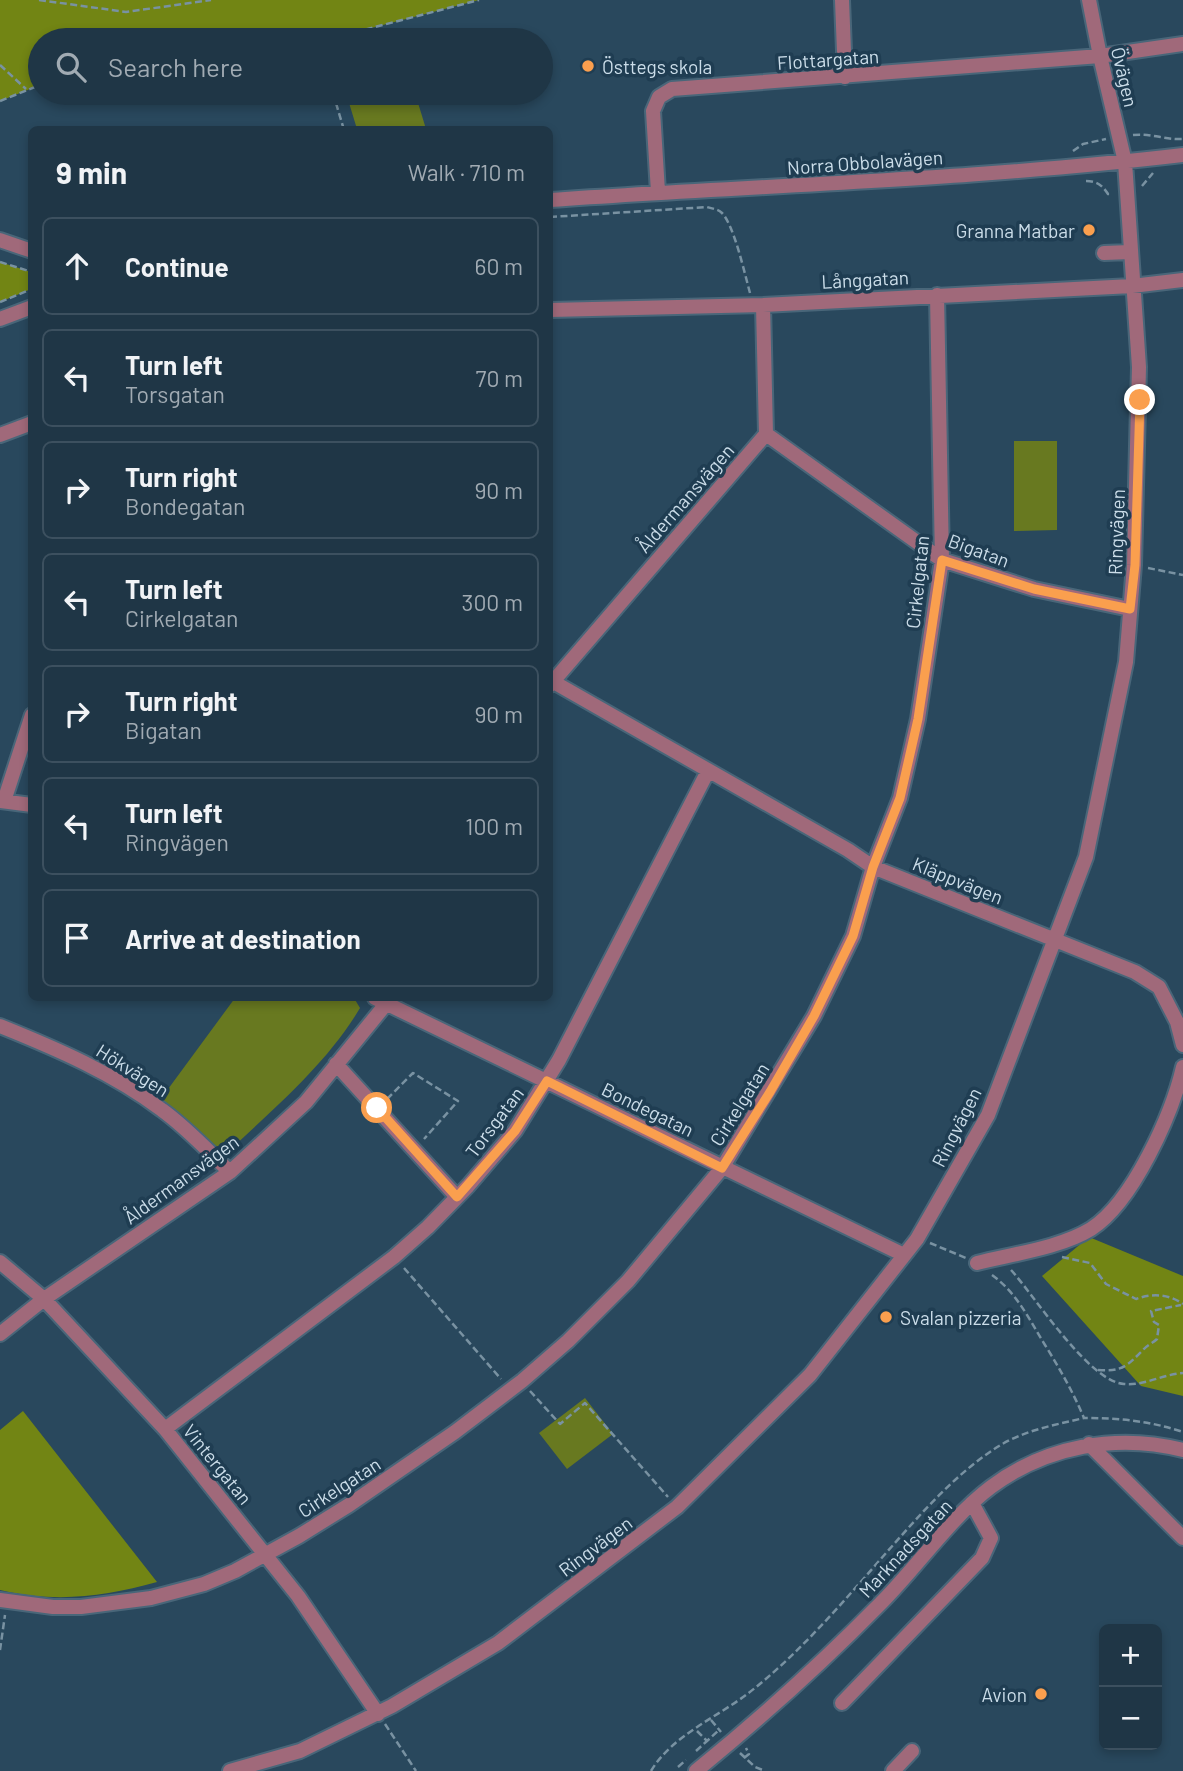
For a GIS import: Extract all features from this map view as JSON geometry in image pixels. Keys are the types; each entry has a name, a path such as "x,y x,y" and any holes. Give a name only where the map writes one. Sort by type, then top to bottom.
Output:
{"street":[{"path":"842,0 845,77"},
{"name":"Övägen","path":"1089,0 1125,162"},
{"name":"Flottargatan","path":"657,192 653,111 655,103 665,92 672,89 1100,56 1183,44"},
{"name":"Norra Obbolavägen","path":"553,200 842,184 1183,155"},
{"name":"Ringvägen","path":"230,1771 300,1751 378,1714 498,1643 677,1507 810,1375 917,1239 988,1115 1086,857 1126,662 1135,565 1140,400 1125,162"},
{"path":"0,240 28,250"},
{"path":"1104,253 1130,252"},
{"name":"Långgatan","path":"553,310 763,305 1132,286 1183,280"},
{"name":"Cirkelgatan","path":"4,1601 80,1607 152,1598 204,1584 266,1555 349,1505 455,1432 568,1340 628,1281 722,1168 770,1092 820,1004 853,936 873,867 900,798 918,719 942,560 937,295"},
{"path":"763,305 765,434"},
{"path":"0,319 28,308"},
{"path":"0,435 28,424"},
{"name":"Bigatan","path":"765,434 942,560 1034,589 1130,609"},
{"name":"Åldermansvägen","path":"553,679 765,434"},
{"name":"Kläppvägen","path":"553,684 873,867 1135,972 1159,987 1177,1022 1183,1045"},
{"path":"28,726 2,801 28,804"},
{"name":"Torsgatan","path":"165,1429 394,1257 457,1197 515,1131 547,1081 708,771"},
{"name":"Åldermansvägen","path":"0,1334 44,1299 230,1172 306,1102 382,1001"},
{"name":"Bondegatan","path":"385,1001 904,1255"},
{"name":"Hökvägen","path":"0,1026 74,1057 117,1080 163,1110 230,1172"},
{"path":"336,1064 457,1197"},
{"path":"977,1263 1051,1244 1091,1228 1118,1205 1138,1178 1178,1087 1183,1067"},
{"name":"Vintergatan","path":"0,1262 44,1299 165,1429 266,1555 328,1639 378,1714"},
{"path":"1088,1444 1183,1538"},
{"name":"Marknadsgatan","path":"706,1769 883,1602 972,1503 991,1487 1034,1462 1088,1444 1160,1444 1183,1450"},
{"path":"842,1703 982,1558 991,1538 972,1503"},
{"path":"893,1771 912,1751"}],"path":[{"path":"39,0 126,12 211,0"},
{"path":"372,28 480,0"},
{"path":"0,65 26,89 0,101"},
{"path":"337,105 343,126"},
{"path":"1065,152 1075,150 1083,144 1119,136 1149,133 1166,139 1183,139"},
{"path":"553,217 707,207 720,210 734,239 750,294 763,305"},
{"path":"0,262 28,271"},
{"path":"0,302 28,291"},
{"path":"1135,565 1183,575"},
{"path":"377,1108 413,1073 458,1101 414,1149"},
{"path":"917,1239 977,1263 1008,1287 1062,1369 1084,1418"},
{"path":"1051,1244 1061,1256 1090,1263 1106,1284 1136,1299 1164,1295 1183,1304"},
{"path":"394,1257 516,1385 559,1424 585,1402 677,1507"},
{"path":"1001,1257 1057,1329 1110,1380 1128,1385 1183,1373"},
{"path":"1098,1370 1115,1370 1135,1359 1146,1346 1157,1339 1159,1325 1154,1321 1151,1311 1183,1304"},
{"path":"651,1771 675,1744 747,1694 792,1655 826,1621 925,1509 980,1459 1000,1445 1025,1433 1084,1418 1122,1418 1157,1423 1183,1432"},
{"path":"0,1650 4,1601"},
{"path":"378,1714 416,1771"},
{"path":"696,1730 706,1741 719,1730"},
{"path":"752,1741 745,1748 749,1754 744,1758 765,1771"}],"green space":[{"path":"0,0 479,0 371,28 28,28 28,90 0,101"},
{"path":"350,105 419,105 425,126 356,126"},
{"path":"0,262 28,271 28,290 0,302"},
{"path":"1014,441 1057,441 1057,530 1014,531"},
{"path":"233,1001 356,1001 360,1008 317,1065 232,1148 216,1146 160,1100"},
{"path":"1089,1237 1183,1276 1183,1396 1141,1386 1042,1276"},
{"path":"585,1398 613,1434 567,1469 539,1433"},
{"path":"23,1411 157,1582 99,1595 60,1597 0,1590 0,1430"}],"place":[{"name":"Östtegs skola","path":"588,66"},
{"name":"Granna Matbar","path":"1089,230"},
{"name":"Svalan pizzeria","path":"886,1317"},
{"name":"Avion","path":"1041,1694"}],"route":[{"path":"377,1108 457,1197 515,1131 547,1081 722,1168 814,1016 853,936 873,867 900,798 918,719 942,560 1034,589 1130,609 1135,565 1140,400"}]}
